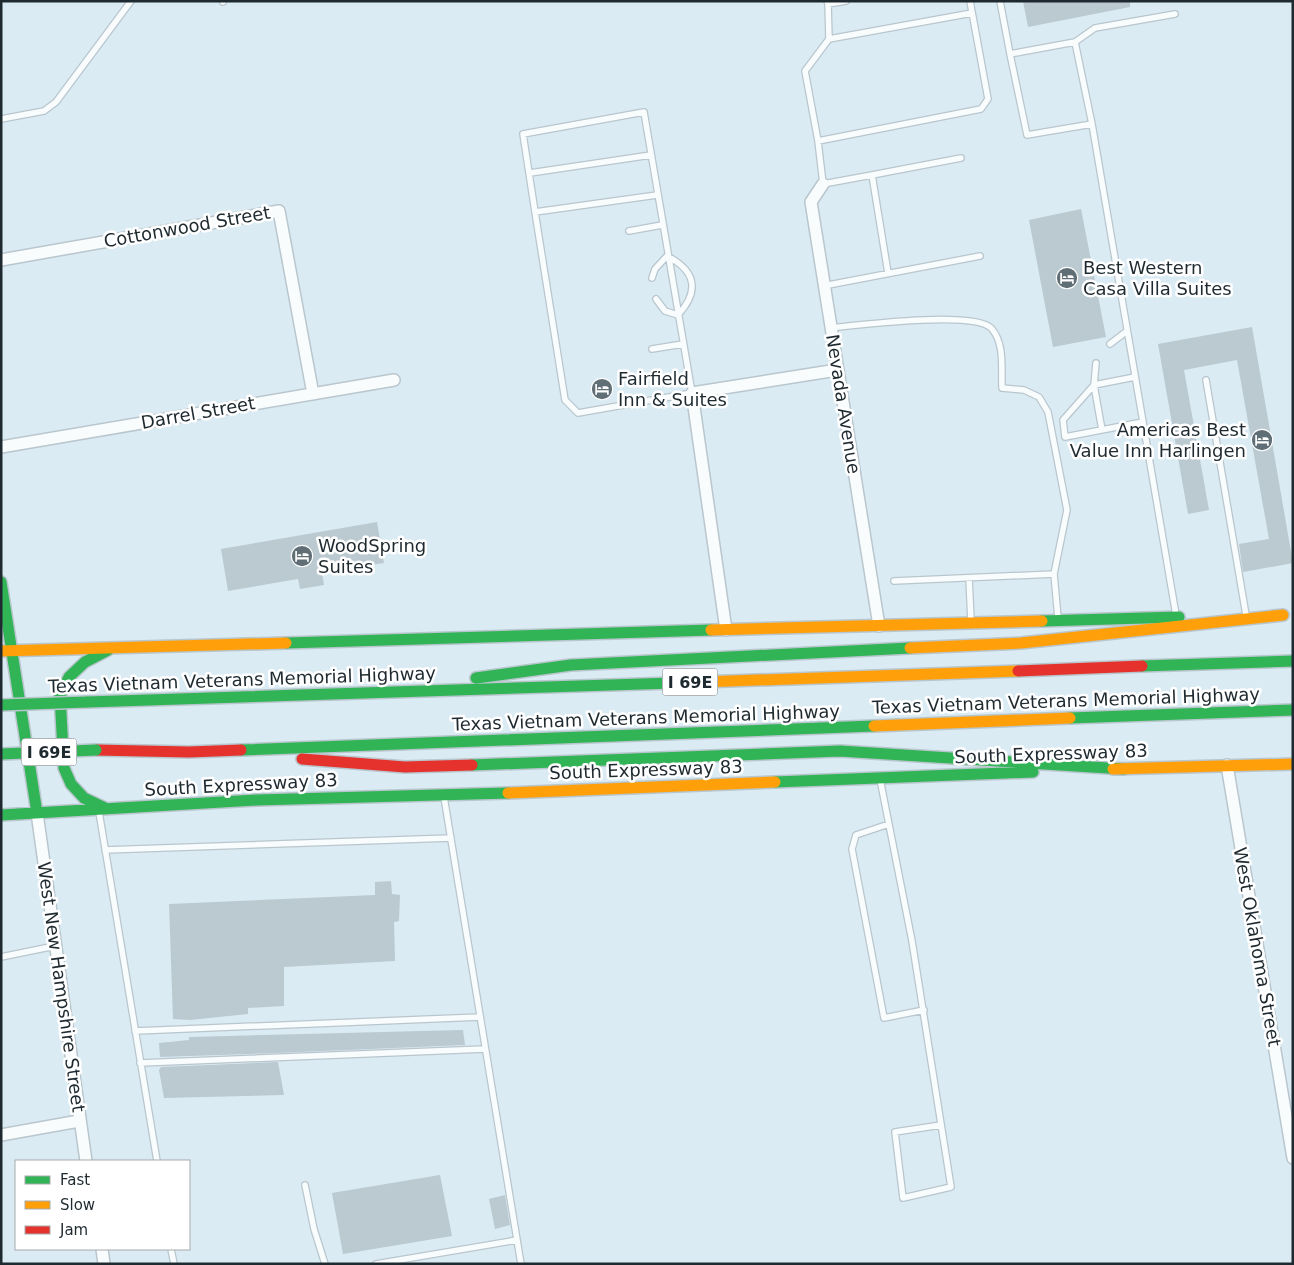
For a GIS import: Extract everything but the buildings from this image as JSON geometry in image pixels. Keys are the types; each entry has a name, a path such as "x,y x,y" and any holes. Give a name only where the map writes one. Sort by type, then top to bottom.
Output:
{"main road":[{"path":"1,582 14,651 37,813"},
{"path":"1,651 1288,614"},
{"path":"359,694 571,665 1021,642 1288,614"},
{"path":"103,809 84,798 71,784 64,768 60,696 69,677 74,672 85,662 112,648"},
{"name":"Texas Vietnam Veterans Memorial Highway","path":"1,706 1293,661"},
{"name":"Texas Vietnam Veterans Memorial Highway","path":"1,754 96,750 189,752 1293,710"},
{"path":"189,752 405,767 840,752 1124,769"},
{"name":"South Expressway 83","path":"1,815 258,800 1293,764"}],"street":[{"name":"Nevada Avenue","path":"823,184 811,202 879,626"},
{"name":"Cottonwood Street","path":"1,260 279,211 313,394"},
{"path":"726,630 692,393 837,370"},
{"name":"Darrel Street","path":"1,447 394,380"},
{"name":"West Oklahoma Street","path":"1227,765 1293,1158"},
{"name":"West New Hampshire Street","path":"37,813 86,1160"},
{"path":"1,1135 79,1121"},
{"path":"102,1250 104,1264"}],"lane":[{"path":"1,120 44,111 56,102 131,1"},
{"path":"846,1 828,3 829,39 805,71 818,141 823,184 961,158"},
{"path":"818,141 981,109 988,99 970,1"},
{"path":"1000,1 1027,135 1092,124"},
{"path":"829,39 972,13"},
{"path":"1010,54 1075,42 1096,28 1176,14"},
{"path":"1075,42 1092,124 1177,617"},
{"path":"644,112 651,155 692,393 578,413 566,400 524,134 644,112"},
{"path":"530,173 651,155"},
{"path":"872,175 888,274"},
{"path":"535,212 658,195"},
{"path":"629,231 662,225"},
{"path":"652,278 655,269 667,256"},
{"path":"667,256 684,265 693,291 688,304 678,315"},
{"path":"823,286 980,256"},
{"path":"656,299 665,311 678,315"},
{"path":"830,328 912,320 981,322 992,330 1000,342 1002,388 1024,390 1039,397 1048,412 1067,510 1054,574 1058,620"},
{"path":"1110,344 1127,331"},
{"path":"652,349 683,344"},
{"path":"1096,363 1094,385 1102,430"},
{"path":"1135,377 1094,385 1063,420 1065,437 1143,422"},
{"path":"1206,380 1246,615"},
{"path":"894,581 1054,574"},
{"path":"969,578 971,623"},
{"path":"879,777 912,941 951,1187 903,1198 895,1132 941,1125"},
{"path":"444,795 521,1264"},
{"path":"103,809 105,850 157,1160"},
{"path":"889,824 856,835 852,849 884,1018 924,1010"},
{"path":"105,850 451,838"},
{"path":"1,957 56,946"},
{"path":"135,1031 480,1017"},
{"path":"140,1063 486,1049"},
{"path":"305,1185 314,1229 325,1264"},
{"path":"376,1264 517,1240"},
{"path":"171,1250 174,1264"}],"traffic: fast":[{"path":"1,582 37,813"},
{"path":"1042,621 1179,617"},
{"path":"286,643 711,630"},
{"path":"476,678 571,665 910,648"},
{"path":"105,808 84,798 71,784 64,768 60,696 69,677 85,662 108,650"},
{"path":"1142,666 1293,661"},
{"path":"87,702 673,683"},
{"path":"1,705 87,702"},
{"path":"1070,718 1293,710"},
{"path":"241,750 874,726"},
{"path":"1,754 96,750"},
{"path":"472,765 840,751 1124,769"},
{"path":"775,782 1033,772"},
{"path":"1,815 257,800 508,793"}],"traffic: slow":[{"path":"910,648 1021,643 1283,615"},
{"path":"711,630 1042,621"},
{"path":"1,651 286,643"},
{"path":"673,683 1018,671"},
{"path":"874,726 1070,718"},
{"path":"1113,769 1293,764"},
{"path":"508,793 775,782"}],"traffic: jam":[{"path":"1018,671 1142,666"},
{"path":"96,750 189,752 241,750"},
{"path":"302,759 405,767 472,765"}],"place":[{"name":"Best Western Casa Villa Suites","path":"1067,278"},
{"name":"Fairfield Inn & Suites","path":"602,389"},
{"name":"Americas Best Value Inn Harlingen","path":"1262,440"},
{"name":"WoodSpring Suites","path":"302,556"}]}
